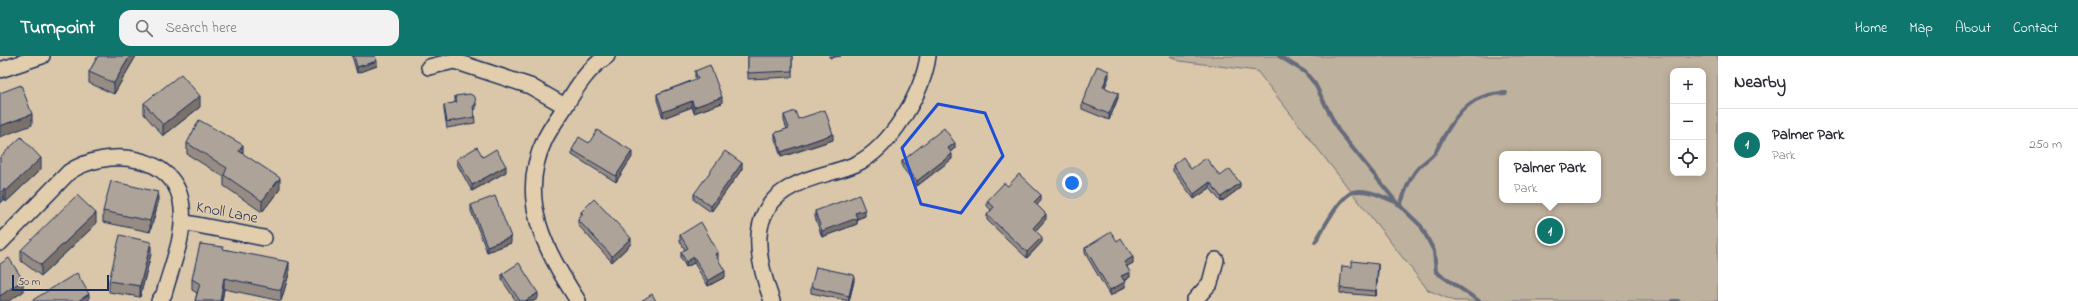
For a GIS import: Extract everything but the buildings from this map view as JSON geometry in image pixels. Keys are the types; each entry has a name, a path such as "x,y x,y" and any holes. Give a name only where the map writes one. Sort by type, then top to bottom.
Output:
{"street":[{"path":"0,70 42,56"},
{"path":"578,301 548,251 541,233 534,200 535,170 539,153 545,139 565,106 585,76 606,56"},
{"path":"772,301 763,270 758,237 759,225 771,203 781,193 794,185 856,164 878,149 899,125 924,75 928,56"},
{"path":"429,67 454,61 530,86 565,106"},
{"name":"Knoll Lane","path":"0,244 69,172 79,165 104,158 130,158 155,166 166,174 174,183 179,194 182,207 182,222 164,294 159,301"},
{"name":"Knoll Lane","path":"182,222 264,238"},
{"path":"1194,301 1210,283 1216,260"}],"highlighted area":[{"path":"938,104 985,113 1003,156 961,213 921,204 902,148"}],"shaded area":[{"path":"1170,56 1718,56 1718,301 1454,301 1428,290 1257,71 1180,61"}],"waterway":[{"path":"1279,56 1305,72 1315,84 1338,130 1397,203 1421,226 1434,251 1436,272 1479,301"},
{"path":"1400,206 1408,185 1416,170 1434,153 1449,128 1461,112 1468,105 1484,96 1506,93"},
{"path":"1315,242 1342,200 1353,192 1369,192 1395,202"},
{"path":"1672,301 1678,301"}],"place":[{"name":"Palmer Park","path":"1550,231"}]}
